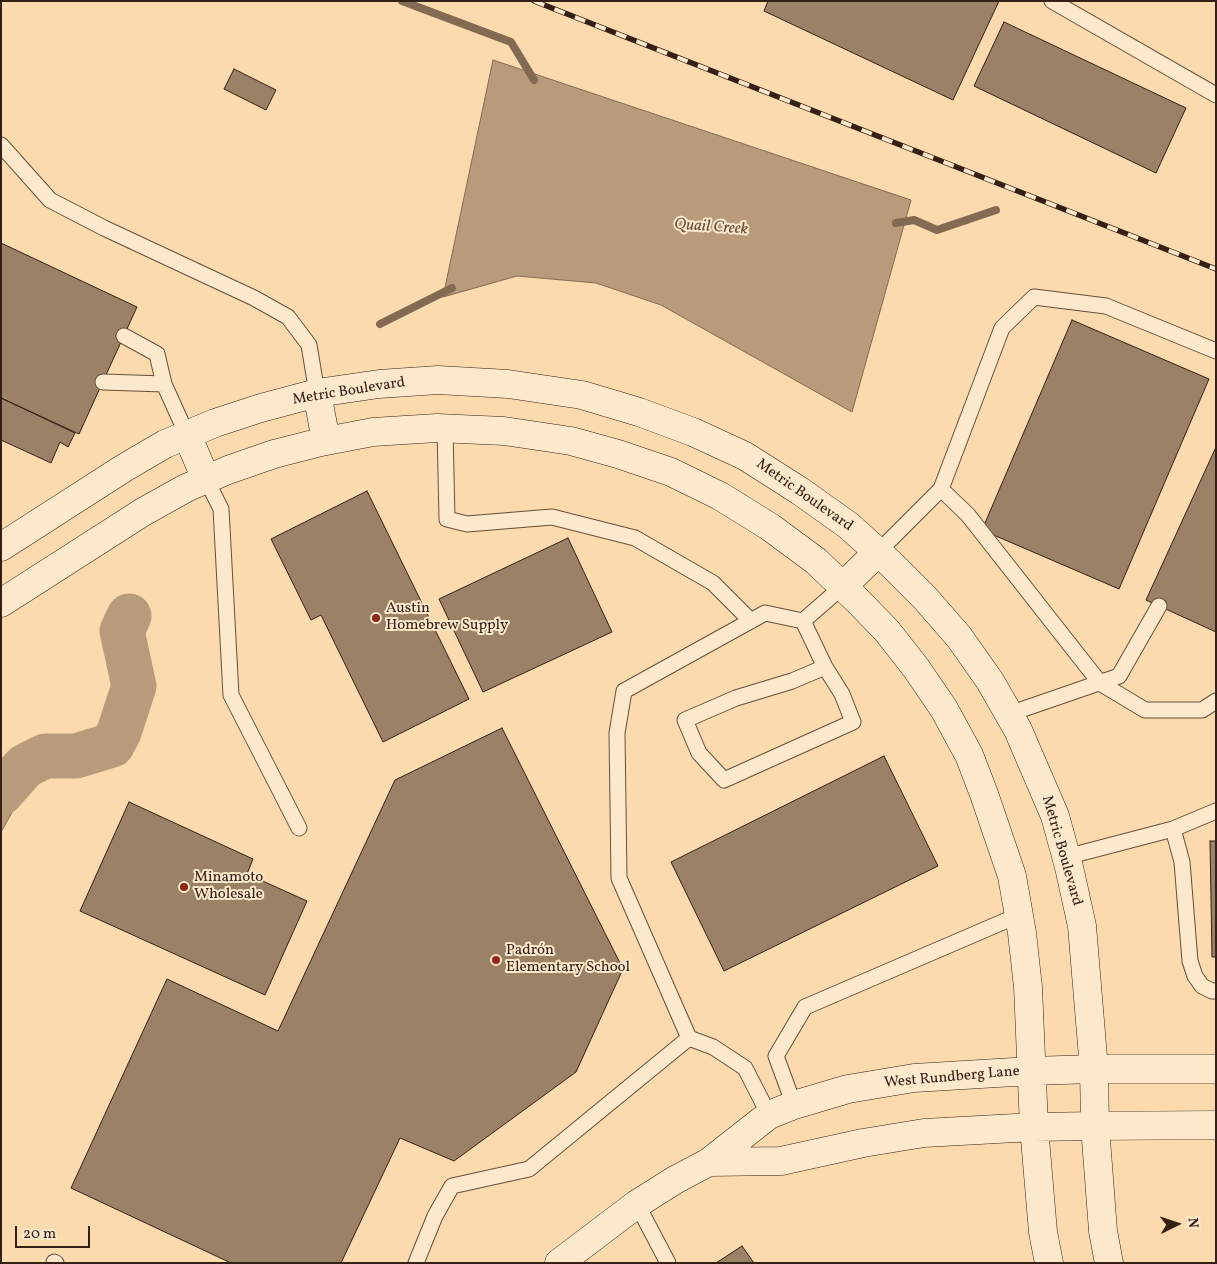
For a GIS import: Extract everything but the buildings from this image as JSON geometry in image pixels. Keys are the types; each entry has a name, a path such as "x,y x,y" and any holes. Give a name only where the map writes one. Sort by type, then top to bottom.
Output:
{"main road":[{"name":"Metric Boulevard","path":"1,547 124,468 166,444 233,417 317,394 379,384 438,380 508,384 582,395 639,412 684,429 745,456 849,526 926,598 959,637 990,681 1009,714 1037,774 1054,816 1066,857 1082,926 1094,1069 1095,1126 1103,1231 1109,1263"},
{"path":"317,394 326,441"},
{"path":"1,603 143,512 206,479 274,454 373,432 445,428 504,431 571,441 671,472 720,496 770,527 816,561 887,631 916,668 944,709 969,755 984,794 1012,876 1019,915 1028,987 1034,1126 1044,1232 1049,1263"},
{"path":"187,435 206,479"},
{"path":"843,586 878,552"},
{"name":"West Rundberg Lane","path":"782,1110 848,1090 914,1078 1094,1069 1216,1069"},
{"path":"558,1263 636,1204 675,1180 764,1137 782,1110"},
{"path":"709,1162 781,1161 863,1143 924,1133 1034,1126 1216,1124"}],"lane":[{"path":"1052,1 1216,95"},
{"path":"1,145 50,200 104,228 254,298 288,318 309,345 317,394"},
{"path":"878,552 941,489 1002,328 1034,297 1106,306 1216,351"},
{"path":"124,336 157,354 164,384 187,435"},
{"path":"103,382 164,384"},
{"path":"445,428 447,519 467,524 552,517 635,538 713,583 751,621"},
{"path":"206,479 221,509 231,695 299,828"},
{"path":"941,489 968,515 1100,683 1145,710 1202,710 1216,701"},
{"path":"803,621 843,586"},
{"path":"1009,714 1119,676 1159,606"},
{"path":"782,1110 745,1068 713,1047 689,1038 619,878 617,733 624,691 766,613 803,621"},
{"path":"803,621 825,667 842,694 853,722 724,780 699,753 685,720 736,698 792,681 825,667"},
{"path":"1066,857 1173,830 1216,811"},
{"path":"1173,830 1182,862 1190,961 1195,976 1202,986 1216,991"},
{"path":"782,1110 776,1056 805,1007 1019,915"},
{"path":"416,1263 435,1216 452,1186 530,1169 689,1038"},
{"path":"636,1204 668,1263"}],"water":[{"path":"493,60 911,200 852,412 661,305 596,283 517,276 443,297"},
{"path":"1,758 28,784 1,832"}],"waterway":[{"path":"402,1 511,42 534,80"},
{"name":"Quail Creek","path":"896,223 914,220 937,230 996,210"},
{"name":"Quail Creek","path":"380,324 452,288"},
{"name":"Quail Creek","path":"1,793 25,766 45,756 76,756 112,745 119,732 134,686 122,631 129,616"}],"railway":[{"path":"534,1 1216,269"}],"place":[{"name":"Austin Homebrew Supply","path":"376,618"},
{"name":"Minamoto Wholesale","path":"184,887"},
{"name":"Padrón Elementary School","path":"496,960"}]}
